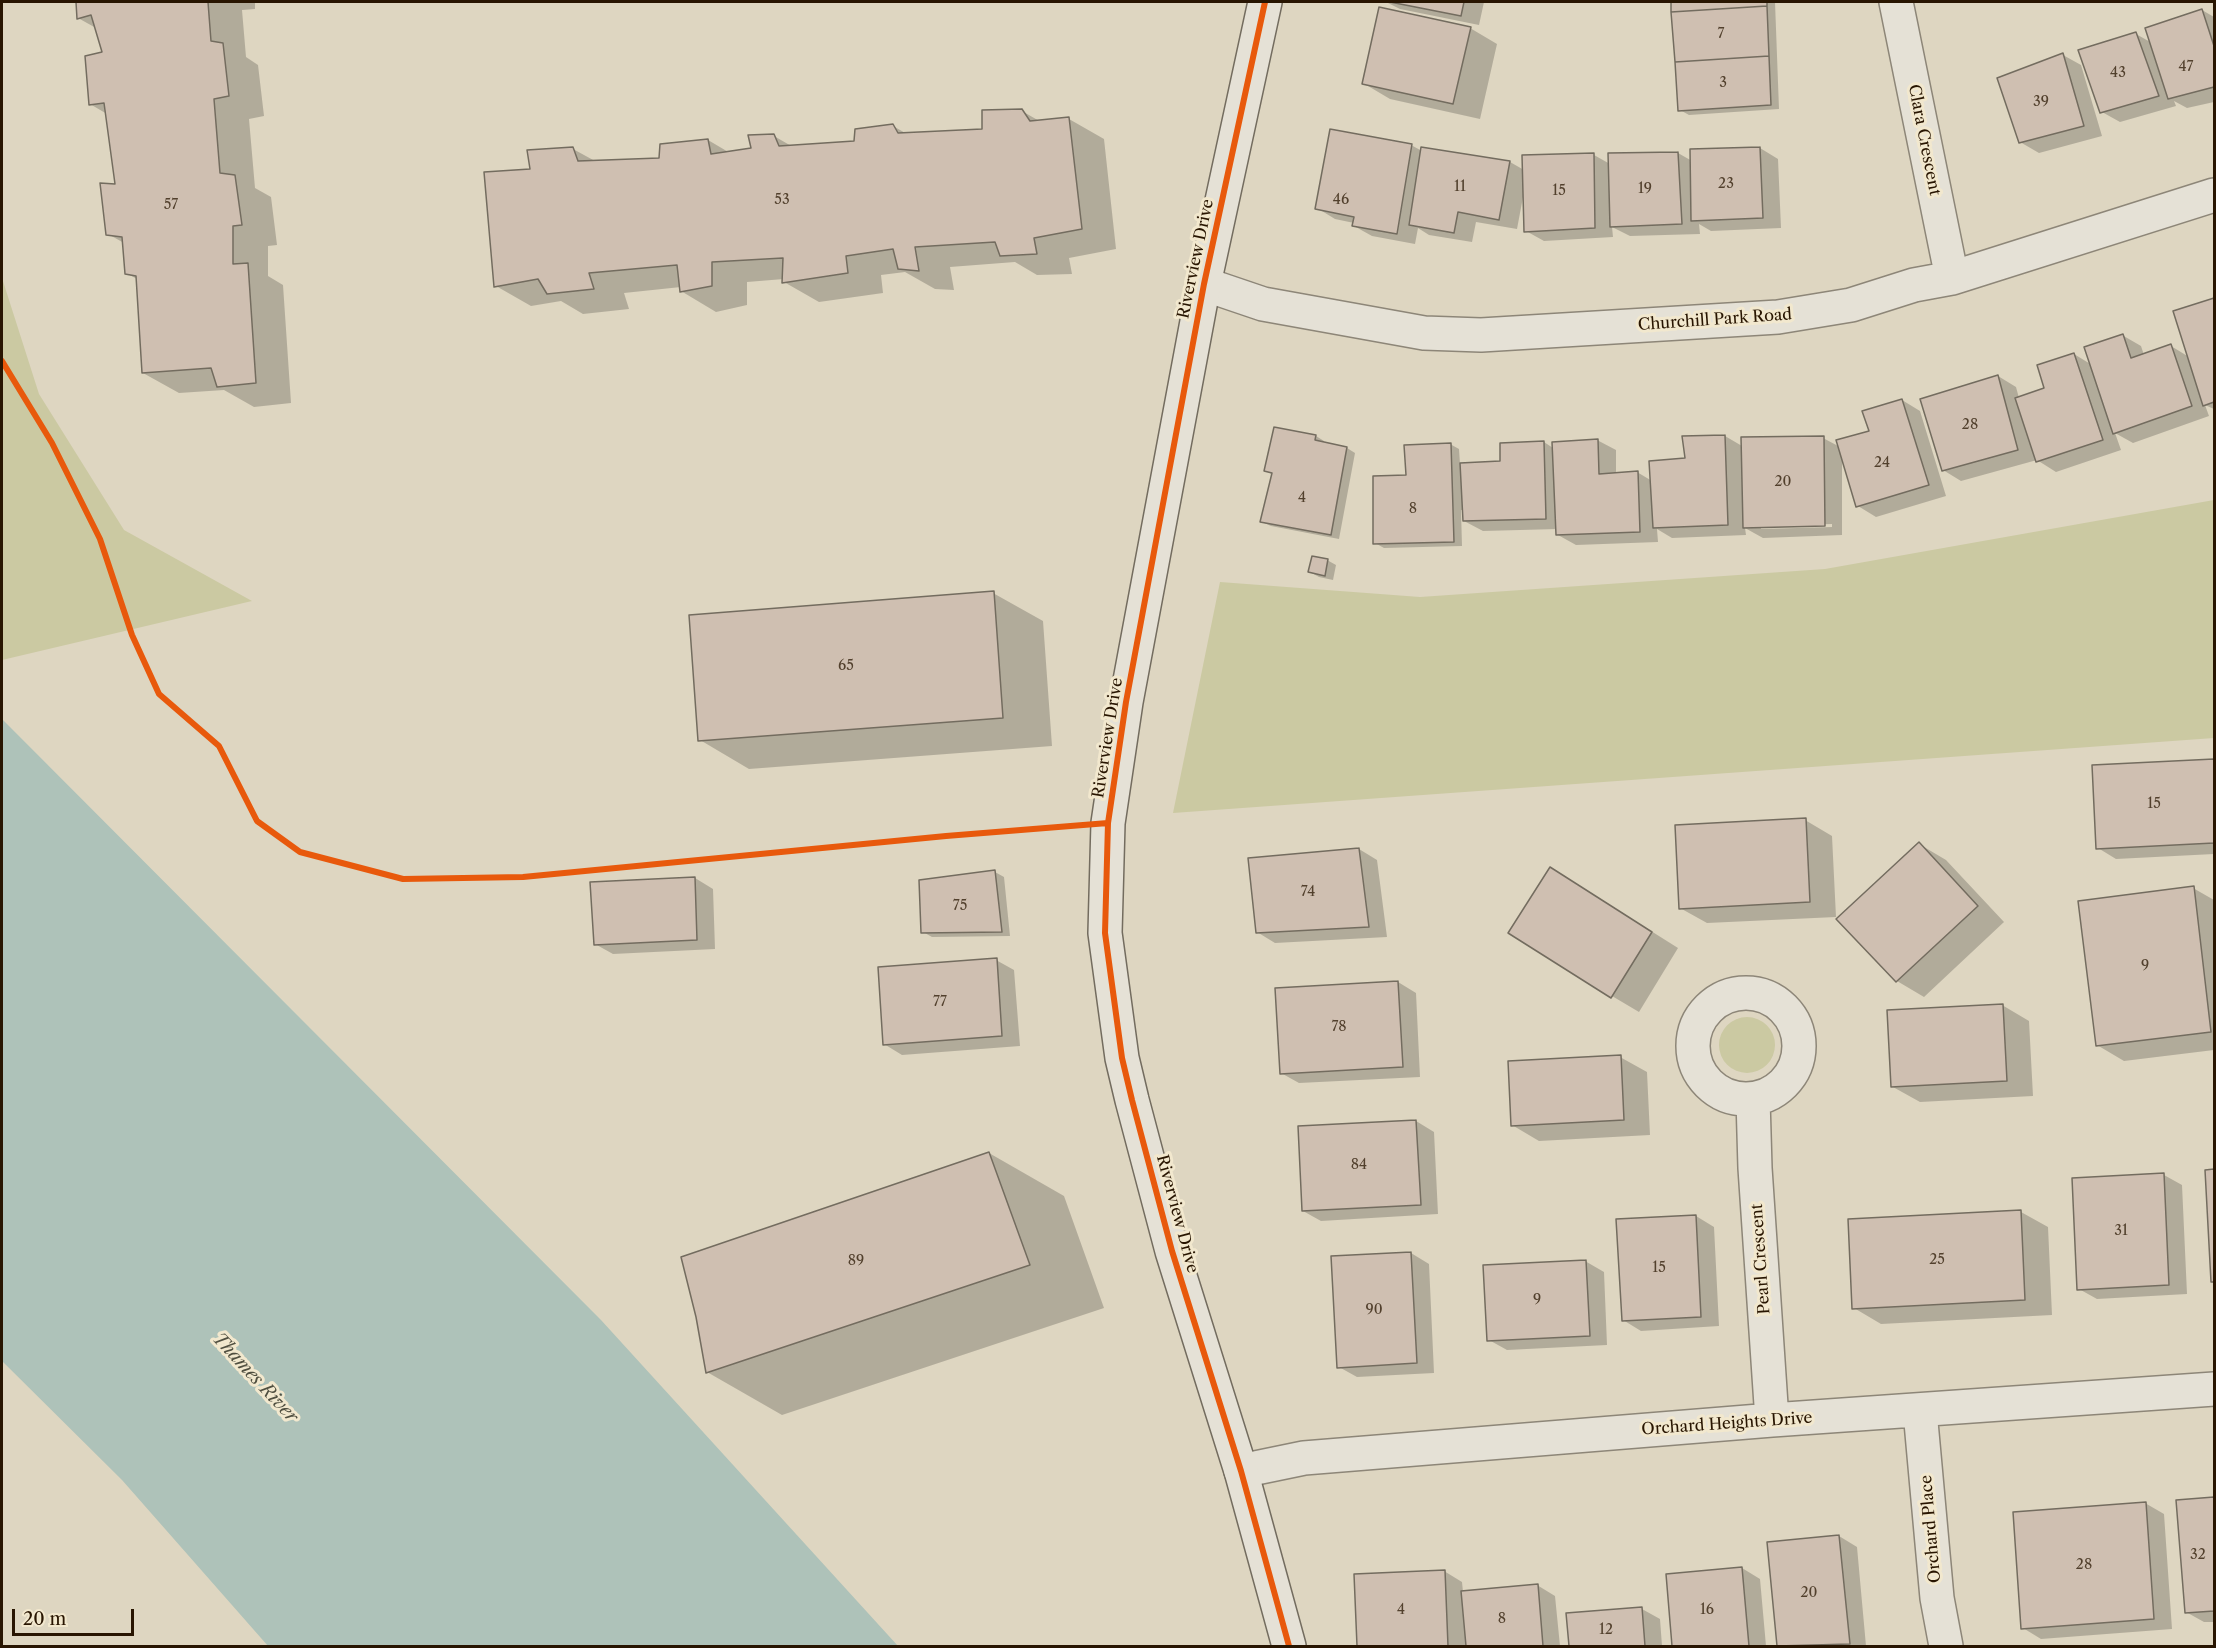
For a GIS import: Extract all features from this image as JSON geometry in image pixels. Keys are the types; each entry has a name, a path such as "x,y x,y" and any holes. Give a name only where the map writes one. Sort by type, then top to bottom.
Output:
{"street":[{"name":"Riverview Drive","path":"1265,2 1204,284 1119,749 1108,823 1105,933 1122,1058 1132,1100 1172,1251 1241,1471 1288,1647"},
{"name":"Clara Crescent","path":"1896,2 1952,278"},
{"name":"Churchill Park Road","path":"1204,284 1277,307 1424,333 1481,335 1778,317 1851,305 1914,285 1952,278 2214,195"},
{"name":"Pearl Crescent","path":"1753,1099 1755,1167 1772,1420"},
{"name":"Orchard Heights Drive","path":"1241,1471 1304,1458 1772,1420 2214,1389"},
{"name":"Orchard Place","path":"1920,1411 1937,1598 1946,1647"}],"shaded area":[{"path":"2,278 39,394 124,530 252,601 2,660"},
{"path":"2214,500 2214,738 1173,813 1220,582 1420,597 1825,569"},
{"path":"1747,1017 1758,1019 1767,1025 1773,1034 1775,1045 1773,1056 1767,1065 1758,1071 1747,1073 1736,1071 1727,1065 1721,1056 1719,1045 1721,1034 1727,1025 1736,1019"}],"water":[{"name":"Thames River","path":"2,719 601,1320 898,1646 268,1646 122,1480 2,1361"}],"building":[{"path":"76,2 208,2 211,41 223,43 229,96 214,99 220,173 235,175 242,225 233,226 233,264 248,263 256,383 217,387 211,368 142,373 136,276 125,274 122,237 106,235 100,183 115,184 104,103 89,105 85,56 102,52 91,15 77,19"},
{"path":"1390,2 1464,2 1461,16"},
{"path":"1671,2 1767,2 1767,6 1671,12"},
{"path":"1767,6 1769,56 1675,62 1671,12"},
{"path":"1379,7 1471,27 1453,104 1362,84"},
{"path":"2202,9 2214,46 2214,87 2168,99 2145,28"},
{"path":"2136,32 2159,96 2100,113 2078,50"},
{"path":"2063,53 2084,126 2019,143 1997,78"},
{"path":"1769,56 1771,105 1678,111 1675,62"},
{"path":"1022,109 1030,121 1069,117 1082,229 1034,238 1037,254 1000,256 995,242 915,247 919,271 898,269 893,249 846,256 848,273 782,283 783,258 712,262 712,286 680,292 677,265 589,273 594,289 547,294 538,279 494,287 484,172 530,169 527,150 573,147 578,161 659,158 660,144 708,139 711,154 751,148 748,135 774,134 779,146 854,141 855,129 893,124 898,133 982,129 982,110"},
{"path":"1330,129 1412,144 1397,234 1352,226 1354,217 1315,209"},
{"path":"1421,147 1510,161 1499,220 1458,212 1454,233 1409,225"},
{"path":"1760,147 1763,218 1691,221 1690,149"},
{"path":"1678,152 1682,224 1610,227 1608,153"},
{"path":"1594,153 1595,228 1524,232 1522,155"},
{"path":"2214,298 2214,402 2203,406 2173,311"},
{"path":"2123,334 2131,358 2171,344 2192,406 2113,434 2084,347"},
{"path":"2074,353 2103,440 2036,462 2015,398 2044,388 2037,365"},
{"path":"1998,375 2018,450 1942,471 1920,399"},
{"path":"1902,399 1929,485 1856,507 1836,440 1869,431 1862,411"},
{"path":"1274,427 1316,435 1315,440 1347,447 1331,535 1260,522 1272,473 1264,471"},
{"path":"1725,435 1728,525 1653,528 1649,461 1685,458 1682,436"},
{"path":"1824,436 1825,526 1743,528 1741,437"},
{"path":"1598,439 1599,474 1638,471 1640,532 1556,535 1552,442"},
{"path":"1544,441 1546,519 1463,521 1460,463 1500,461 1500,443"},
{"path":"1451,443 1454,542 1373,544 1373,476 1406,475 1404,445"},
{"path":"1312,556 1328,559 1325,576 1308,572"},
{"path":"994,591 1003,718 698,741 689,615"},
{"path":"2214,759 2214,843 2096,849 2092,765"},
{"path":"1806,818 1810,902 1679,909 1675,825"},
{"path":"1919,842 1978,906 1896,982 1836,919"},
{"path":"1359,848 1369,927 1256,933 1248,858"},
{"path":"1550,867 1652,932 1611,998 1508,933"},
{"path":"995,870 1002,932 921,933 919,880"},
{"path":"695,877 697,940 594,945 590,882"},
{"path":"2194,886 2211,1032 2096,1046 2078,901"},
{"path":"997,958 1002,1036 883,1045 878,967"},
{"path":"1398,981 1403,1067 1280,1074 1275,988"},
{"path":"2003,1004 2007,1081 1891,1087 1887,1010"},
{"path":"1621,1055 1624,1120 1511,1126 1508,1061"},
{"path":"1416,1120 1421,1205 1302,1211 1298,1126"},
{"path":"989,1152 1030,1265 706,1373 696,1317 681,1257"},
{"path":"2214,1169 2214,1282 2211,1282 2205,1170"},
{"path":"2164,1173 2169,1285 2077,1290 2072,1178"},
{"path":"2021,1210 2025,1300 1852,1309 1848,1219"},
{"path":"1696,1215 1701,1317 1622,1321 1616,1219"},
{"path":"1411,1252 1417,1363 1337,1368 1331,1256"},
{"path":"1586,1260 1590,1336 1487,1341 1483,1265"},
{"path":"2214,1497 2214,1611 2185,1613 2176,1500"},
{"path":"2146,1502 2154,1619 2021,1629 2013,1512"},
{"path":"1839,1535 1850,1644 1777,1646 1767,1542"},
{"path":"1742,1567 1749,1646 1672,1646 1666,1574"},
{"path":"1445,1570 1448,1646 1357,1646 1354,1574"},
{"path":"1538,1584 1543,1646 1466,1646 1461,1591"},
{"path":"1642,1607 1645,1646 1569,1646 1566,1613"}],"cycle path":[{"path":"1265,2 1204,284 1126,702 1108,823 1105,933 1122,1058 1132,1100 1172,1251 1241,1471 1289,1646"},
{"path":"2,361 52,443 100,539 132,635 159,694 219,746 257,821 300,852 403,879 523,877 946,836 1108,823"}]}
